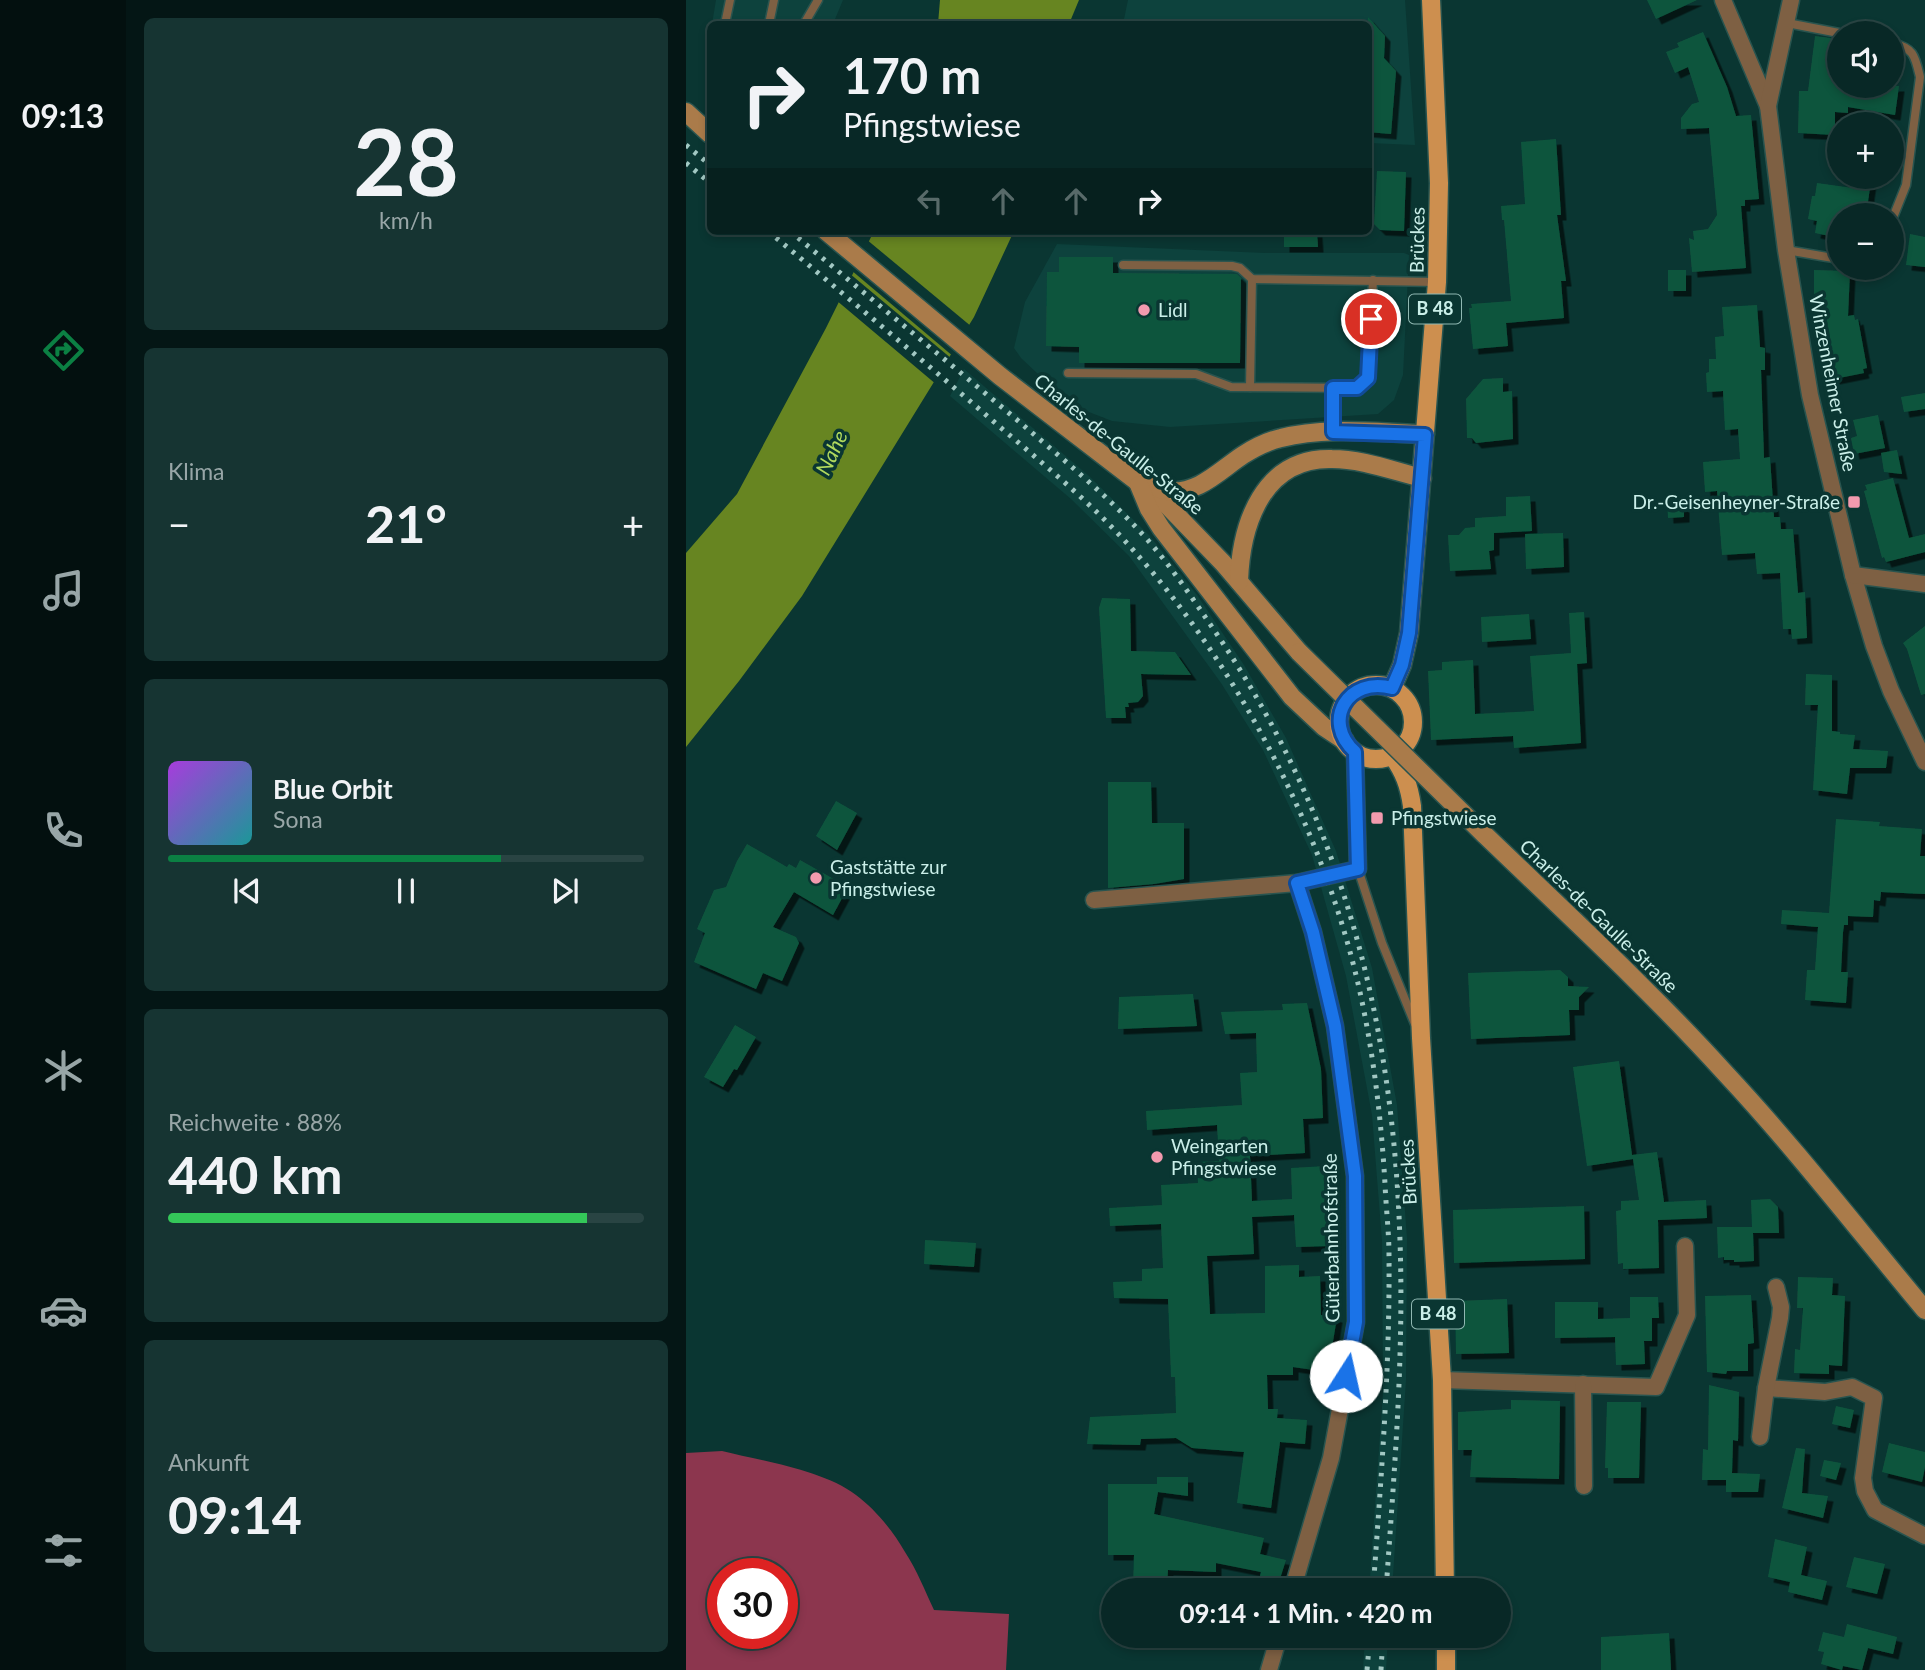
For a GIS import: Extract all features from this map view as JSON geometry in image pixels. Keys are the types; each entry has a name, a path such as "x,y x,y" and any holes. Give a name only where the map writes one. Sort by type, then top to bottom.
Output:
{"main road":[{"name":"Brückes","path":"1392,688 1408,641 1437,282 1439,183 1431,0"},
{"path":"1369,685 1392,688 1402,695 1409,705 1413,727 1402,748 1392,755 1373,759 1350,747 1340,730 1342,707 1349,697 1369,685"},
{"name":"Brückes","path":"1392,755 1409,784 1412,806 1421,1038 1442,1380 1445,1578"},
{"path":"1446,1648 1446,1670"}],"street":[{"path":"1723,0 1768,106"},
{"name":"Winzenheimer Straße","path":"1791,0 1768,106 1786,250 1810,395 1853,575 1874,646 1891,691 1925,762"},
{"path":"691,117 707,131"},
{"name":"Charles-de-Gaulle-Straße","path":"831,235 971,352 1138,482 1187,524 1298,652 1628,972 1726,1073 1925,1310"},
{"path":"1138,482 1168,491 1181,490 1209,480 1259,446 1296,435 1333,432 1425,435"},
{"path":"1239,581 1240,559 1253,509 1268,486 1288,470 1309,461 1349,460 1422,478"},
{"path":"1094,900 1297,883 1358,869 1350,747 1313,717 1276,677 1161,528 1149,509 1138,482"},
{"path":"1853,575 1925,584"},
{"name":"Güterbahnhofstraße","path":"1296,1578 1331,1458 1356,1322 1355,1176 1335,1026 1313,932 1297,883"},
{"path":"1442,1380 1656,1387 1687,1315 1685,1246"},
{"path":"1760,1437 1766,1388 1780,1318 1781,1307 1776,1287"},
{"path":"1583,1384 1584,1486"},
{"path":"1766,1388 1825,1392 1852,1387 1874,1398 1863,1478 1865,1491 1875,1510 1925,1536"},
{"path":"1269,1670 1275,1648"}],"lane":[{"path":"726,21 730,0"},
{"path":"770,21 774,0"},
{"path":"806,21 818,0"},
{"path":"1787,23 1827,31"},
{"path":"1899,203 1906,185 1920,77 1912,52 1904,46"},
{"path":"1786,250 1827,257"},
{"path":"1123,265 1232,266 1240,268 1252,279 1437,282"},
{"path":"1250,387 1252,279"},
{"path":"1068,373 1196,374 1231,387 1357,388 1368,378 1373,280"},
{"path":"1333,388 1333,432"},
{"path":"1358,869 1382,943 1421,1038"}],"shaded area":[{"path":"716,0 843,0 834,21 712,21"},
{"path":"1128,0 1405,0 1415,145 1372,143 1372,21 1124,21"},
{"path":"1057,244 1265,253 1409,255 1403,375 1394,400 1378,414 1170,427 1112,421 1071,405 1021,358 1014,348 1025,302"},
{"path":"964,369 1089,476 1149,535 1197,595 1244,665 1286,738 1336,851 1372,968 1397,1105 1407,1238 1406,1380 1393,1578 1370,1578 1383,1393 1382,1241 1372,1115 1346,976 1312,855 1263,750 1221,683 1129,556 1071,499 950,396"},
{"path":"722,1451 810,1473 842,1486 877,1514 895,1536 934,1610 1009,1614 1006,1670 686,1670 686,1453"},
{"path":"1364,1648 1387,1648 1386,1670 1363,1670"}],"water":[{"path":"940,0 1079,0 1070,21 938,21"},
{"name":"Nahe","path":"872,235 1012,235 974,317 802,596 686,747 686,553 737,494 826,328"}],"pier":[{"path":"866,239 972,327 954,357 851,270"},
{"path":"849,273 952,359 937,385 836,300"}],"building":[{"path":"1647,0 1697,0 1656,19"},
{"path":"1372,21 1385,36 1384,58 1396,71 1391,134 1372,132"},
{"path":"1703,32 1727,87 1736,116 1751,115 1759,199 1745,200 1745,206 1741,206 1746,268 1692,272 1689,238 1694,240 1693,231 1708,229 1717,215 1709,128 1681,129 1681,118 1692,104 1699,102 1688,67 1675,73 1666,52 1679,47 1677,43"},
{"path":"1815,36 1827,38 1827,98 1897,98 1895,112 1848,107 1848,112 1827,112 1827,135 1798,133 1799,91 1808,91"},
{"path":"1556,139 1561,215 1557,215 1566,281 1561,281 1564,318 1506,323 1508,346 1473,349 1469,308 1472,308 1471,304 1511,301 1501,206 1525,204 1521,142"},
{"path":"1377,171 1406,172 1404,231 1380,230 1374,224"},
{"path":"1817,183 1827,184 1827,189 1870,189 1868,203 1827,203 1827,236 1815,233 1817,221 1808,219"},
{"path":"1910,234 1925,237 1925,267 1906,265"},
{"path":"1284,235 1317,235 1318,247 1284,247"},
{"name":"Lidl","path":"1059,257 1113,257 1113,273 1237,274 1241,278 1240,363 1079,363 1079,347 1046,346 1047,272 1059,272"},
{"path":"1668,270 1686,270 1686,291 1668,291"},
{"path":"1814,270 1827,270 1827,280 1850,280 1848,316 1854,315 1855,320 1858,319 1867,368 1863,369 1864,373 1834,379 1826,332 1822,332 1814,303"},
{"path":"1757,305 1760,347 1765,348 1765,370 1761,370 1764,458 1770,457 1774,517 1780,517 1781,529 1793,529 1798,593 1805,592 1807,638 1792,639 1791,629 1783,629 1780,573 1757,574 1755,553 1722,555 1717,491 1705,492 1703,462 1740,459 1738,429 1725,430 1723,391 1707,392 1706,373 1709,372 1709,359 1716,359 1715,337 1724,336 1722,307"},
{"path":"1503,378 1503,392 1512,391 1513,439 1476,443 1472,438 1467,438 1466,399 1483,379"},
{"path":"1925,393 1925,409 1904,412 1901,397"},
{"path":"1878,415 1885,448 1854,454 1851,438 1857,436 1853,420"},
{"path":"1897,450 1902,474 1884,472 1881,453"},
{"path":"1893,478 1909,538 1925,534 1925,552 1886,562 1884,557 1882,558 1864,491 1867,490 1865,485"},
{"path":"1530,496 1532,531 1494,533 1494,550 1489,551 1491,569 1450,571 1448,535 1459,535 1465,528 1475,527 1475,518 1506,516 1506,497"},
{"path":"1684,498 1684,517 1668,518 1667,499"},
{"path":"1563,533 1564,567 1526,569 1525,534"},
{"path":"1102,598 1130,599 1131,651 1175,652 1191,675 1141,674 1143,696 1138,702 1128,703 1129,707 1125,707 1126,718 1106,718 1099,608"},
{"path":"1584,612 1587,663 1577,664 1581,743 1514,748 1513,736 1431,740 1428,671 1442,670 1442,662 1473,660 1475,714 1534,711 1530,656 1571,653 1569,613"},
{"path":"1529,614 1531,639 1482,642 1481,617"},
{"path":"1925,626 1925,694 1921,695 1903,643"},
{"path":"1806,674 1832,675 1832,731 1855,735 1853,749 1888,751 1886,768 1850,768 1847,794 1813,790 1818,705 1805,705"},
{"path":"1108,782 1151,782 1152,823 1184,823 1184,879 1108,888"},
{"path":"836,801 857,813 837,850 816,836"},
{"path":"1836,819 1880,822 1879,826 1922,829 1920,856 1925,856 1925,894 1881,892 1880,901 1874,900 1873,917 1848,916 1848,925 1844,925 1843,932 1841,972 1848,972 1846,1003 1805,1000 1807,970 1815,970 1818,927 1781,924 1782,910 1829,913"},
{"path":"747,844 787,867 789,864 796,868 800,860 848,887 833,915 794,892 773,927 796,937 799,943 782,981 763,973 756,989 694,962 705,933 697,929 714,890 726,887"},
{"path":"1560,970 1568,977 1568,986 1589,987 1579,997 1579,1010 1569,1010 1570,1035 1471,1039 1468,973"},
{"path":"1193,994 1197,1026 1118,1029 1119,997"},
{"path":"1307,1003 1321,1069 1323,1118 1303,1119 1305,1153 1250,1156 1252,1201 1292,1199 1291,1168 1326,1166 1329,1246 1296,1247 1294,1215 1252,1217 1254,1254 1207,1256 1210,1314 1265,1313 1265,1266 1299,1265 1299,1277 1320,1276 1321,1315 1337,1317 1328,1372 1293,1367 1293,1375 1267,1375 1268,1409 1278,1409 1277,1418 1307,1420 1305,1444 1280,1442 1271,1508 1237,1503 1244,1452 1192,1448 1176,1438 1141,1439 1140,1445 1087,1444 1090,1417 1176,1413 1175,1377 1171,1377 1168,1299 1114,1298 1113,1282 1142,1281 1142,1269 1163,1268 1161,1224 1110,1226 1109,1208 1162,1205 1161,1185 1198,1183 1197,1162 1219,1161 1217,1125 1147,1130 1146,1111 1242,1105 1240,1073 1257,1072 1256,1033 1225,1034 1221,1012 1283,1010 1282,1004"},
{"path":"735,1025 756,1037 737,1070 734,1069 723,1087 704,1077"},
{"path":"1619,1061 1632,1155 1657,1152 1664,1202 1706,1200 1707,1218 1658,1220 1659,1268 1623,1269 1623,1263 1618,1264 1616,1211 1621,1210 1621,1201 1639,1200 1633,1159 1587,1166 1573,1067"},
{"path":"1770,1199 1778,1207 1779,1233 1753,1233 1754,1261 1734,1262 1724,1260 1724,1257 1718,1258 1717,1227 1752,1227 1751,1200"},
{"path":"1584,1206 1585,1259 1454,1263 1453,1210"},
{"path":"925,1240 976,1243 974,1267 924,1264"},
{"path":"1798,1277 1833,1278 1832,1295 1845,1296 1842,1366 1829,1365 1829,1374 1794,1373 1795,1349 1800,1350 1803,1308 1797,1308"},
{"path":"1751,1295 1754,1343 1748,1344 1748,1371 1727,1371 1726,1374 1707,1372 1705,1296"},
{"path":"1630,1297 1658,1297 1659,1318 1652,1318 1652,1341 1644,1341 1645,1364 1616,1365 1615,1337 1555,1338 1555,1302 1598,1302 1598,1319 1630,1318"},
{"path":"1507,1299 1509,1353 1456,1354 1455,1301"},
{"path":"1709,1385 1739,1392 1738,1441 1733,1440 1732,1473 1760,1474 1758,1492 1726,1492 1726,1480 1702,1480 1703,1449 1708,1450"},
{"path":"1511,1400 1560,1401 1559,1479 1470,1477 1472,1450 1458,1450 1458,1412 1511,1409"},
{"path":"1607,1402 1641,1402 1639,1478 1608,1478 1608,1468 1605,1468"},
{"path":"1836,1406 1854,1410 1850,1428 1832,1424"},
{"path":"1889,1443 1925,1452 1922,1482 1882,1472"},
{"path":"1796,1448 1805,1449 1802,1493 1828,1496 1823,1518 1782,1508"},
{"path":"1824,1460 1841,1463 1836,1480 1820,1476"},
{"path":"1157,1477 1188,1477 1188,1496 1158,1492 1154,1514 1264,1538 1260,1554 1286,1560 1280,1578 1259,1578 1261,1572 1216,1563 1216,1572 1168,1570 1167,1578 1133,1578 1134,1555 1108,1555 1108,1484 1157,1484"},
{"path":"1775,1539 1807,1547 1801,1575 1827,1581 1822,1600 1788,1592 1790,1582 1768,1577"},
{"path":"1854,1557 1885,1564 1877,1594 1846,1587"},
{"path":"1847,1624 1897,1637 1893,1654 1868,1648 1862,1670 1843,1666 1842,1670 1821,1664 1824,1652 1818,1651 1823,1632 1844,1637"},
{"path":"1669,1633 1671,1670 1601,1670 1601,1637"}],"railway":[{"path":"686,145 707,162"},
{"path":"686,163 707,180"},
{"path":"773,235 1048,468 1118,533 1171,596 1206,644 1239,695 1296,803 1339,915 1355,971 1371,1050 1381,1131 1389,1238 1389,1298 1374,1578"},
{"path":"795,235 1066,462 1145,537 1212,627 1257,698 1294,770 1326,844 1351,919 1371,997 1386,1076 1395,1158 1401,1285 1398,1416 1387,1578"},
{"path":"1367,1670 1369,1648"},
{"path":"1381,1670 1382,1648"}],"place":[{"name":"Lidl","path":"1144,310"},
{"name":"Dr.-Geisenheyner-Straße","path":"1854,502"},
{"name":"Pfingstwiese","path":"1377,818"},
{"name":"Gaststätte zur Pfingstwiese","path":"816,878"},
{"name":"Weingarten Pfingstwiese","path":"1157,1157"}],"route":[{"path":"1346,1376 1356,1322 1355,1176 1335,1026 1313,932 1297,883 1358,869 1355,752 1340,730 1342,707 1349,697 1369,685 1392,688 1402,665 1409,633 1425,435 1333,432 1333,388 1357,388 1368,378 1371,319"}]}
